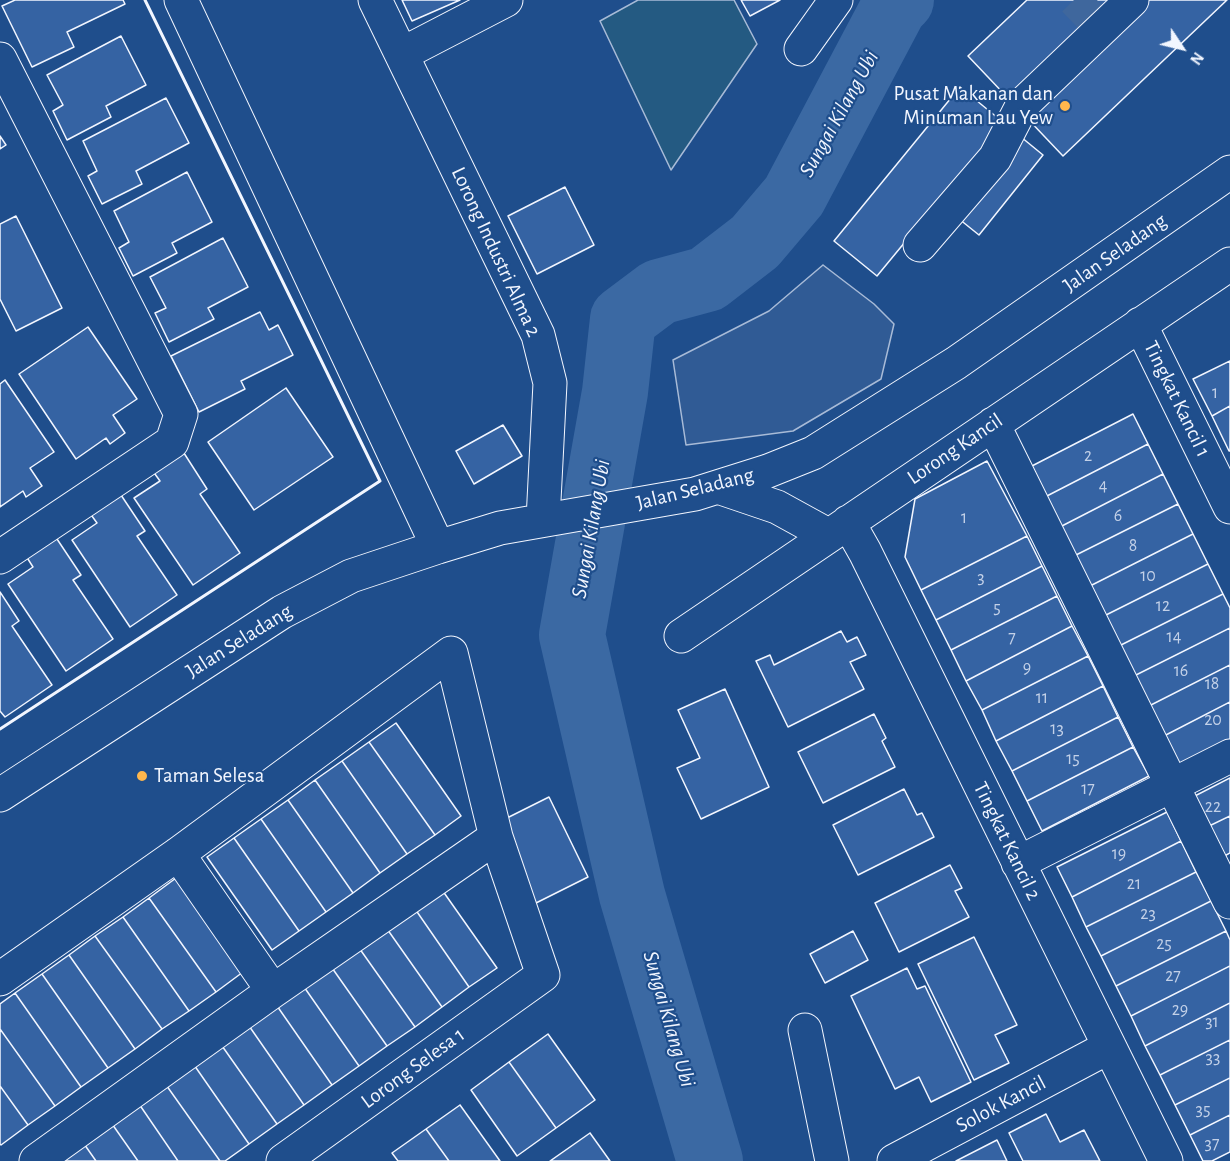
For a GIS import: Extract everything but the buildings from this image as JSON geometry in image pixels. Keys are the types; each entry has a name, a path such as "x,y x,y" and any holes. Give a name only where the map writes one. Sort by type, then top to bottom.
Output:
{"street":[{"path":"181,0 438,547"},
{"name":"Lorong Industri Alma 2","path":"375,0 538,334 550,383 557,518"},
{"path":"402,54 506,0"},
{"path":"801,49 836,0"},
{"path":"920,245 995,158 1023,104 1132,0"},
{"path":"0,59 181,414 172,442 0,557"},
{"name":"Jalan Seladang","path":"0,795 282,612 351,576 500,528 707,490 768,471 813,453 956,363 1230,172"},
{"name":"Lorong Kancil","path":"681,636 1230,264"},
{"name":"Tingkat Kancil 1","path":"1140,324 1230,507"},
{"path":"993,424 1230,902"},
{"path":"707,490 838,528"},
{"name":"Tingkat Kancil 2","path":"838,528 866,552 1166,1161"},
{"path":"0,979 178,854 451,653 496,837 273,991 36,1161"},
{"path":"1018,863 1230,756"},
{"name":"Lorong Selesa 1","path":"283,1161 543,975 496,837"},
{"path":"178,854 273,991"},
{"path":"804,1030 832,1161"},
{"name":"Solok Kancil","path":"894,1161 1109,1047"}],"shaded area":[{"path":"638,0 734,0 757,44 671,170 600,21"},
{"path":"823,265 874,304 894,324 881,379 793,431 686,445 673,360 769,311"}],"waterway":[{"name":"Sungai Kilang Ubi","path":"710,1161 632,895 572,635 615,392 623,319 659,292 707,279 755,242 794,196 894,7 901,0"}],"tunnel":[{"path":"1074,0 1102,29"}],"wall":[{"path":"0,729 380,481 145,0"}],"place":[{"name":"Pusat Makanan dan Minuman Lau Yew","path":"1065,106"},
{"name":"Taman Selesa","path":"142,776"}]}
